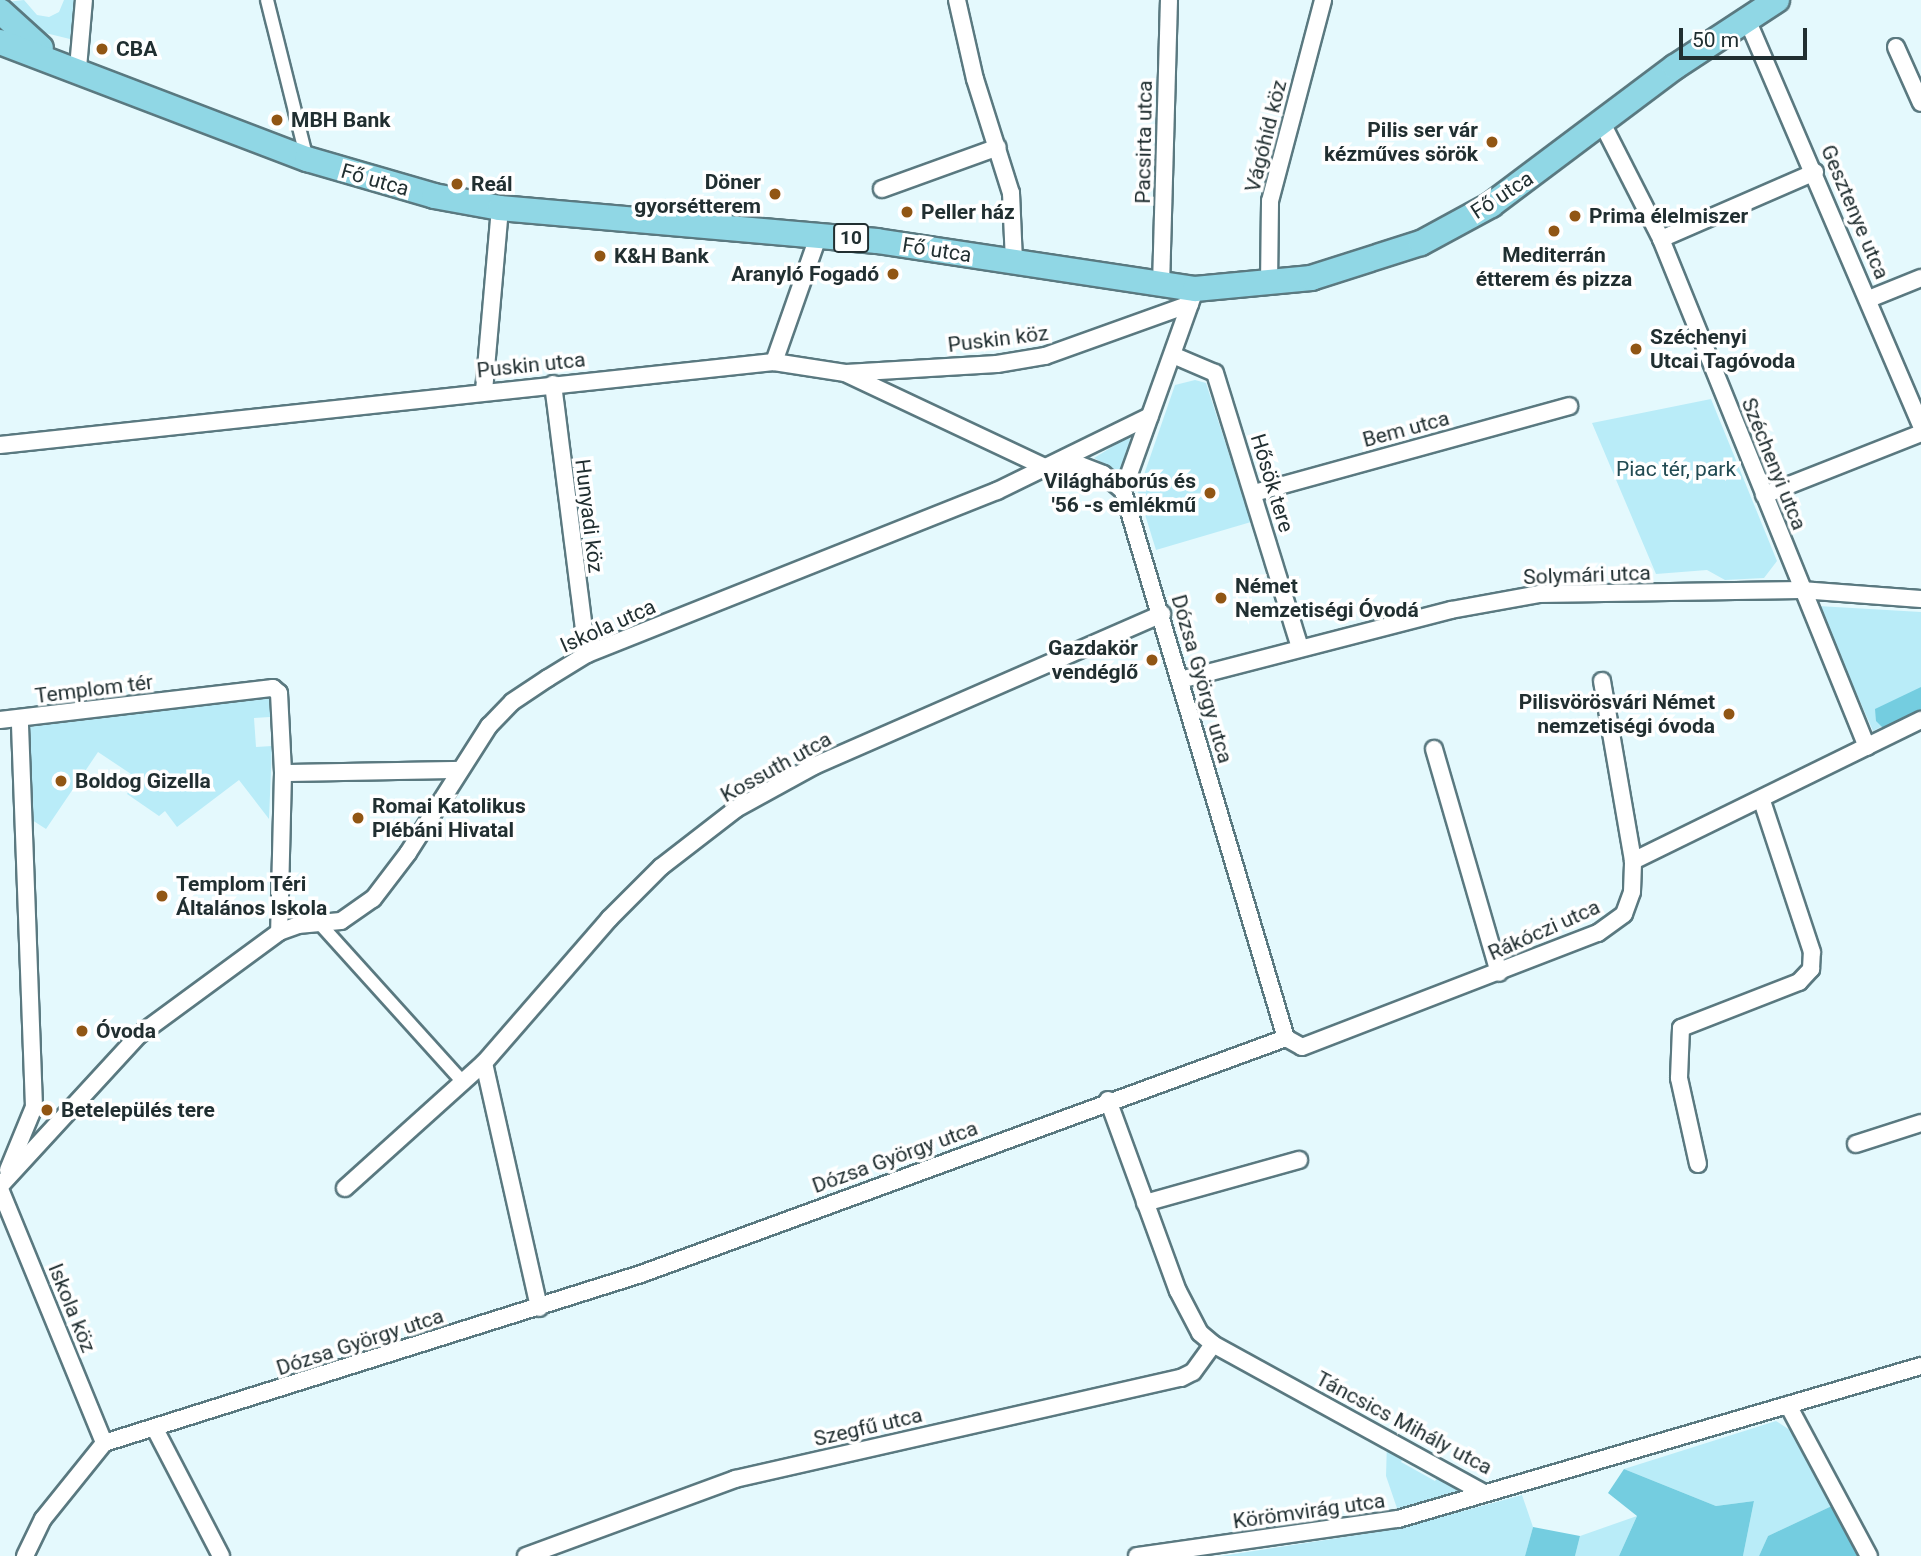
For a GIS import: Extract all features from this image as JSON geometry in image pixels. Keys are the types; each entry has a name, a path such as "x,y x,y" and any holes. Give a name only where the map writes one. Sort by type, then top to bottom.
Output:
{"main road":[{"name":"Fő utca","path":"0,41 70,65 307,159 394,186 500,208 819,234 1161,286 1193,296 1269,285 1348,269 1421,243 1491,205 1746,17 1777,0"},
{"path":"0,11 18,32 70,65"}],"street":[{"path":"70,65 85,0"},
{"path":"267,0 307,159"},
{"path":"957,0 975,79 1011,193 1013,263"},
{"name":"Pacsirta utca","path":"1161,286 1169,0"},
{"name":"Vágóhíd köz","path":"1269,285 1270,201 1323,0"},
{"path":"1320,16 1336,0"},
{"name":"Gesztenye utca","path":"1746,17 1815,172 1921,425"},
{"path":"1896,47 1921,103"},
{"name":"Széchenyi utca","path":"1602,122 1661,239 1801,590 1867,747"},
{"path":"883,189 998,147"},
{"path":"1661,239 1815,172"},
{"path":"484,391 500,208"},
{"path":"774,362 819,234"},
{"path":"1869,299 1921,278"},
{"path":"1047,468 1080,465 1103,474 1123,491 1175,356 1193,296"},
{"name":"Puskin köz","path":"845,373 997,364 1045,356 1193,296"},
{"name":"Hősök tere","path":"1175,356 1215,373 1300,648"},
{"name":"Puskin utca","path":"0,444 293,416 484,391 774,362 845,373 1047,468"},
{"name":"Hunyadi köz","path":"553,384 587,654"},
{"name":"Bem utca","path":"1254,493 1569,406"},
{"path":"1047,468 1150,416"},
{"path":"1764,495 1921,433"},
{"name":"Iskola utca","path":"0,1187 139,1035 279,932 298,925 321,925 356,915 373,900 408,853 458,770 512,702 587,654 937,517 1047,468"},
{"name":"Dózsa György utca","path":"104,1443 641,1275 1108,1100 1286,1038 1162,614 1123,491"},
{"name":"Solymári utca","path":"1180,680 1451,610 1539,594 1801,590 1921,598"},
{"name":"Kossuth utca","path":"345,1188 484,1063 609,919 661,867 736,809 814,766 1162,614"},
{"name":"Rákóczi utca","path":"1286,1038 1302,1047 1499,973 1612,926 1623,914 1632,891 1633,861 1602,681"},
{"name":"Templom tér","path":"0,1187 34,1107 20,719 273,688 279,693 283,773 279,932"},
{"path":"0,720 20,719"},
{"path":"1633,861 1762,801 1921,720"},
{"path":"1434,749 1499,973"},
{"path":"283,773 458,770"},
{"path":"1698,1164 1679,1078 1681,1028 1799,982 1811,969 1812,952 1762,801"},
{"path":"321,925 464,1083"},
{"path":"484,1063 539,1308"},
{"name":"Táncsics Mihály utca","path":"1108,1100 1191,1320 1213,1344 1484,1493 1921,1366"},
{"path":"1856,1144 1921,1123"},
{"path":"1145,1203 1299,1160"},
{"name":"Iskola köz","path":"0,1187 104,1443"},
{"name":"Szegfű utca","path":"526,1556 735,1479 1181,1378 1193,1372 1213,1344"},
{"path":"1788,1405 1870,1556"},
{"path":"155,1429 221,1556"},
{"path":"25,1556 43,1519 104,1443"},
{"name":"Körömvirág utca","path":"1137,1556 1398,1520 1484,1493"}],"green space":[{"path":"24,0 37,15 49,17 59,12 64,0 75,0 70,39 33,30 7,2"},
{"path":"1195,380 1206,383 1251,522 1156,550 1138,492 1175,385"},
{"name":"Piac tér, park","path":"1711,399 1777,561 1764,578 1725,580 1707,570 1656,574 1592,423"},
{"path":"1128,437 1132,441 1119,472 1094,458"},
{"path":"1818,606 1921,612 1921,707 1873,731"},
{"path":"270,698 270,717 254,718 256,747 272,746 269,819 239,780 177,827 165,811 159,816 127,794 137,778 98,752 46,829 32,820 28,727"},
{"path":"1776,1421 1799,1436 1836,1504 1768,1536 1759,1556 1743,1556 1754,1501 1716,1506 1624,1469"},
{"path":"1387,1442 1406,1453 1401,1462 1435,1481 1441,1472 1478,1493 1400,1517 1386,1476"},
{"path":"1522,1495 1533,1527 1525,1556 1221,1556 1397,1529"},
{"path":"1637,1516 1619,1556 1575,1556 1580,1536"}],"shaded area":[{"path":"1921,687 1921,713 1885,730 1876,721 1875,709"},
{"path":"1624,1469 1716,1506 1754,1501 1743,1556 1619,1556 1637,1516 1608,1493"},
{"path":"1836,1504 1864,1556 1759,1556 1768,1536"},
{"path":"1533,1527 1580,1536 1575,1556 1525,1556"}],"place":[{"name":"CBA","path":"102,49"},
{"name":"MBH Bank","path":"277,120"},
{"name":"Pilis ser vár kézműves sörök","path":"1492,142"},
{"name":"Reál","path":"457,184"},
{"name":"Döner gyorsétterem","path":"775,194"},
{"name":"Peller ház","path":"907,212"},
{"name":"Prima élelmiszer","path":"1575,216"},
{"name":"Mediterrán étterem és pizza","path":"1554,231"},
{"name":"K&H Bank","path":"600,256"},
{"name":"Aranyló Fogadó","path":"893,274"},
{"name":"Széchenyi Utcai Tagóvoda","path":"1636,349"},
{"name":"Világháborús és '56 -s emlékmű","path":"1210,493"},
{"name":"Német Nemzetiségi Óvodá","path":"1221,598"},
{"name":"Gazdakör vendéglő","path":"1152,660"},
{"name":"Pilisvörösvári Német nemzetiségi óvoda","path":"1729,714"},
{"name":"Boldog Gizella","path":"61,781"},
{"name":"Romai Katolikus Plébáni Hivatal","path":"358,818"},
{"name":"Templom Téri Általános Iskola","path":"162,896"},
{"name":"Óvoda","path":"82,1031"},
{"name":"Betelepülés tere","path":"47,1110"}]}
